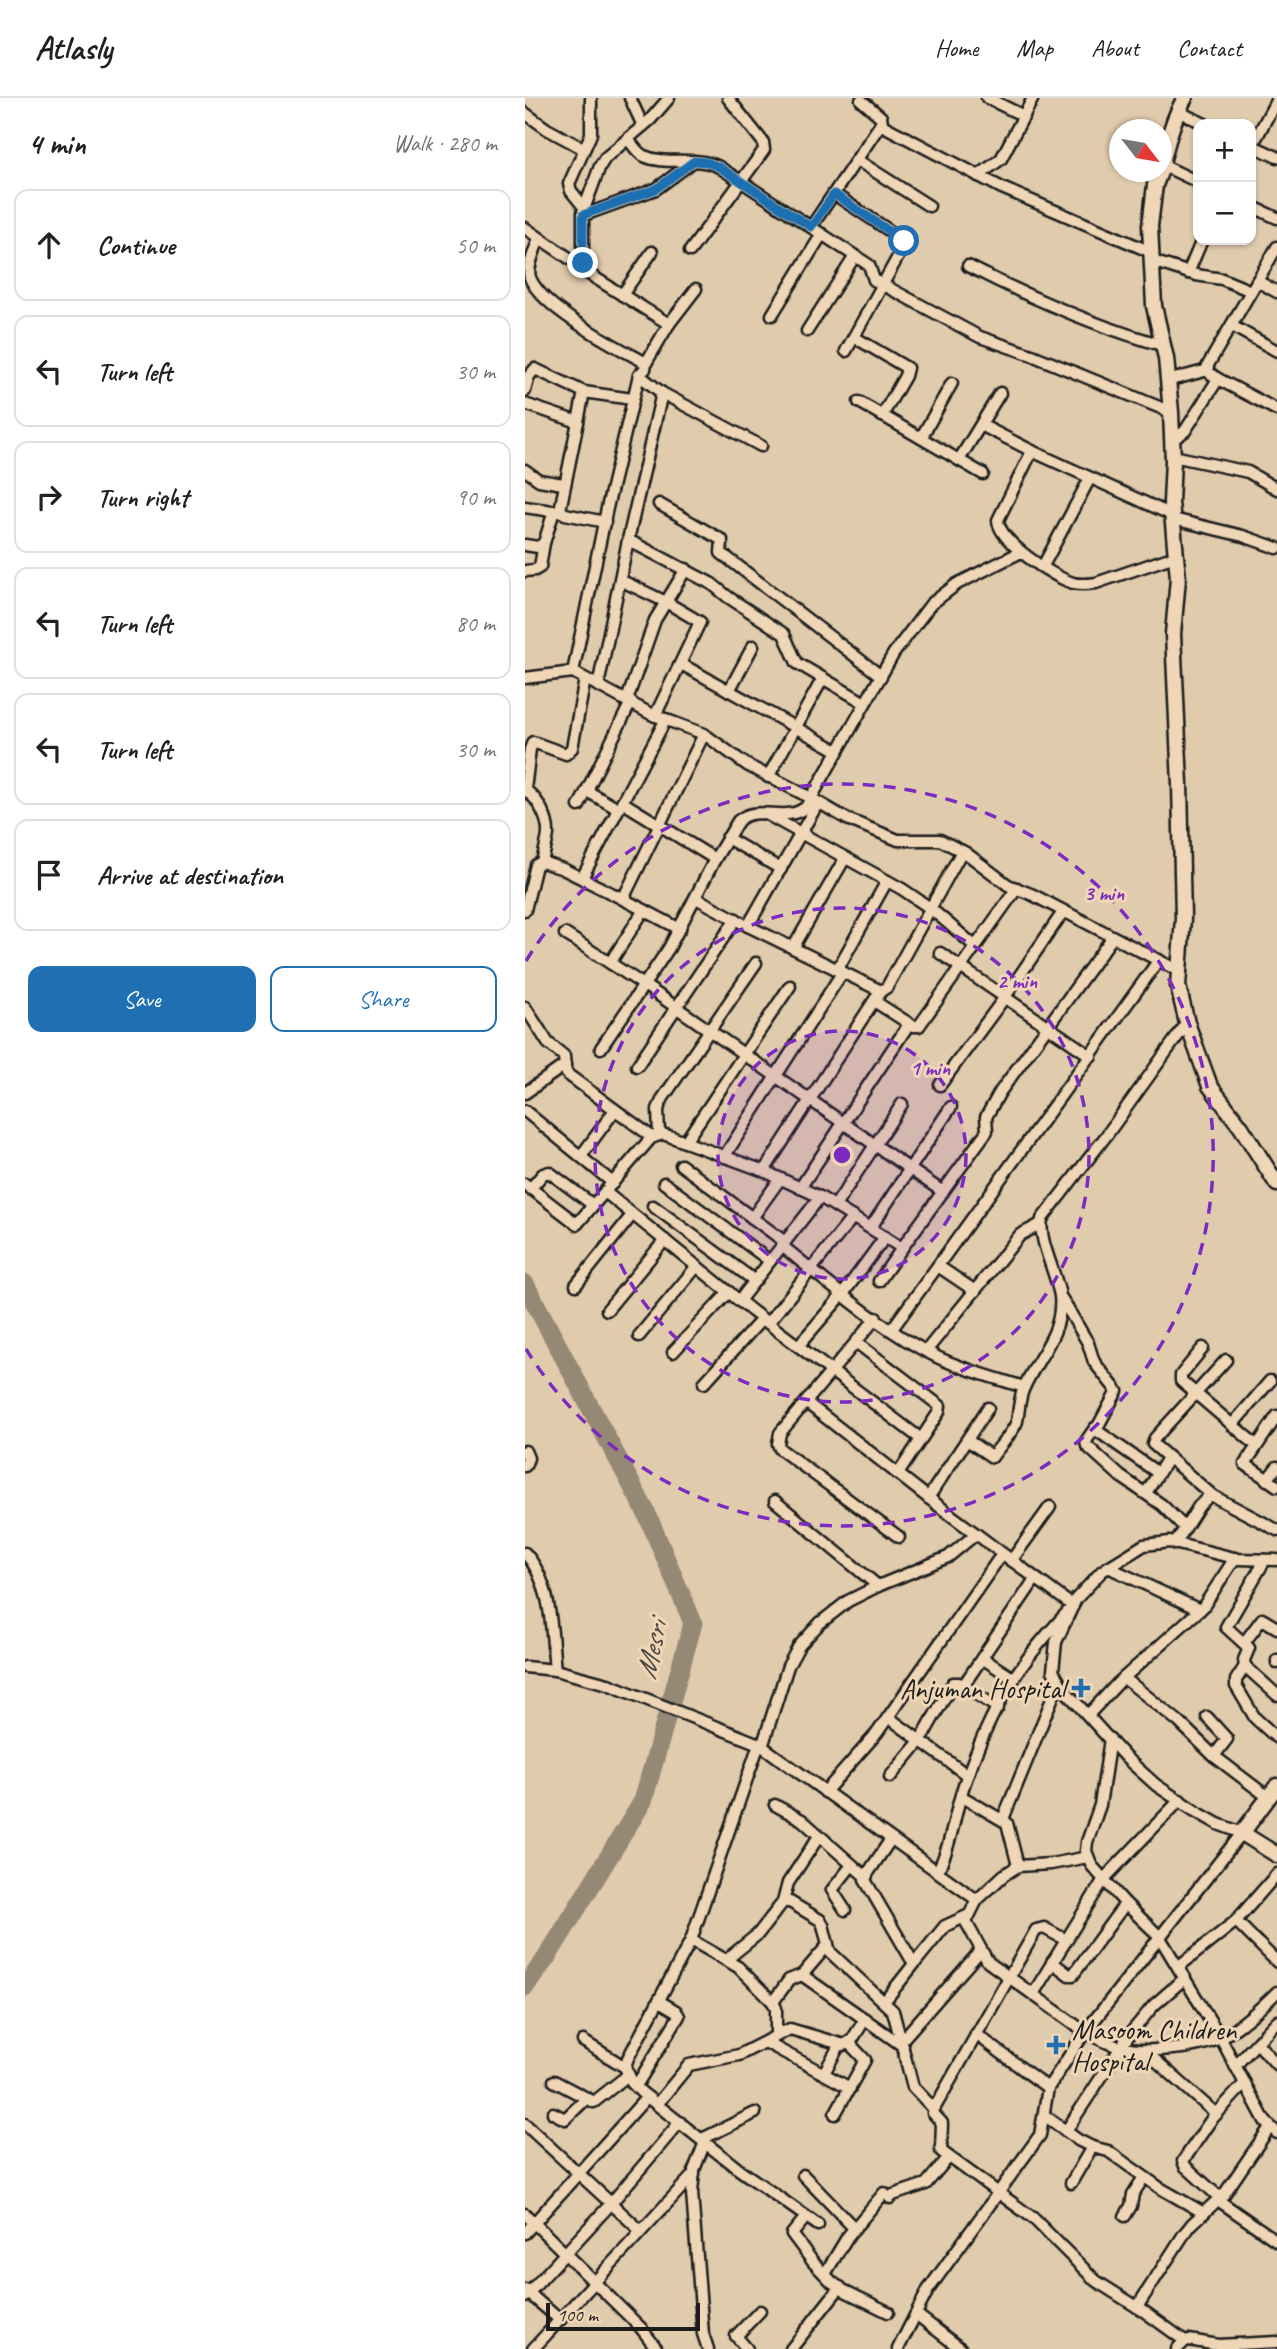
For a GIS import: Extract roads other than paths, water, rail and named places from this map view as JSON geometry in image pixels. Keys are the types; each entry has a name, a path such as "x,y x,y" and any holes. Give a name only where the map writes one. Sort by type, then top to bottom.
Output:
{"street":[{"path":"584,211 569,184 591,134 591,98"},
{"path":"631,98 643,126"},
{"path":"585,269 584,211 602,162 643,126 669,98"},
{"path":"690,251 765,146 728,98"},
{"path":"987,98 1024,116"},
{"path":"978,176 1001,159 1033,98"},
{"path":"1172,129 1177,111 1185,98"},
{"path":"1256,137 1274,99"},
{"path":"811,227 880,124 881,117 861,100"},
{"path":"1177,111 1194,119"},
{"path":"525,113 547,129 584,149"},
{"path":"880,124 1002,188 1152,257 1188,273 1222,279 1251,291"},
{"path":"628,139 639,153 648,157 712,164 869,265 873,279 980,337 1033,355 1171,412"},
{"path":"1256,147 1277,157"},
{"path":"857,160 929,206"},
{"path":"584,211 656,189 694,161"},
{"path":"1172,172 1193,180"},
{"path":"1156,182 1150,226 1154,306 1166,358 1171,412 1173,517 1178,578 1173,634 1183,918 1178,986 1187,1023 1210,1086 1241,1127 1277,1184"},
{"path":"834,194 904,241 904,247 846,351"},
{"path":"1256,208 1277,218"},
{"path":"525,228 585,269 591,276 669,324"},
{"path":"772,315 822,234"},
{"path":"540,238 529,274 546,298 588,330 646,363"},
{"path":"1188,273 1200,245"},
{"path":"1208,370 1208,365 1277,247"},
{"path":"622,295 652,252"},
{"path":"807,331 855,256"},
{"path":"968,266 1084,320 1162,345"},
{"path":"1257,281 1277,292"},
{"path":"573,672 639,375 645,369 669,324 696,289"},
{"path":"1232,326 1277,351"},
{"path":"854,337 907,368 882,415"},
{"path":"525,391 535,369 584,393 632,399"},
{"path":"1167,380 1208,370"},
{"path":"1208,370 1219,379 1277,410"},
{"path":"639,375 662,393 761,446"},
{"path":"1172,437 1185,430 1219,379"},
{"path":"921,438 951,383"},
{"path":"525,571 540,567 544,543 558,512 584,393"},
{"path":"598,685 662,393"},
{"path":"960,460 1000,393"},
{"path":"859,402 983,474"},
{"path":"525,404 578,422"},
{"path":"981,425 1173,517 1277,548"},
{"path":"1032,451 998,520 998,527 1005,538 1021,552 1071,582 1083,585 1175,556"},
{"path":"1173,456 1248,472 1277,489"},
{"path":"525,470 539,481 563,485"},
{"path":"1043,566 1090,478"},
{"path":"659,504 722,540 721,553 881,676"},
{"path":"525,507 605,522"},
{"path":"628,540 712,584 784,634 797,663 865,703"},
{"path":"525,545 538,547 544,543"},
{"path":"748,926 801,833 838,751 894,653 941,594 1021,552"},
{"path":"579,806 629,701 655,620 685,569"},
{"path":"582,878 620,805 700,622 620,580"},
{"path":"729,691 753,646"},
{"path":"681,664 838,751"},
{"path":"525,678 573,672 660,717 704,734 747,765 847,819 898,840 940,840 962,851 997,878 1179,971"},
{"path":"768,777 823,678"},
{"path":"542,862 548,833 547,824 536,800 525,790 530,749 533,742 566,754 572,748 585,679"},
{"path":"623,899 704,734"},
{"path":"587,791 659,824 715,859"},
{"path":"601,1048 680,929 715,859 743,816 792,815 799,813 814,800"},
{"path":"765,814 887,881 930,908 976,947"},
{"path":"727,838 781,869"},
{"path":"764,1171 879,993 887,988 962,851"},
{"path":"793,948 845,858"},
{"path":"526,902 536,865 542,862 582,878 680,929"},
{"path":"724,1157 839,972 887,881"},
{"path":"879,993 877,1003 909,1024 919,1026 1017,888"},
{"path":"696,898 879,993"},
{"path":"610,963 644,910"},
{"path":"940,1085 1063,912"},
{"path":"637,1066 736,919"},
{"path":"565,934 644,985 943,1192"},
{"path":"879,1281 987,1131 988,1111 1046,1026 1112,938"},
{"path":"940,953 1091,1056"},
{"path":"892,1329 1159,960"},
{"path":"593,1205 549,1172 528,1187 575,1224 593,1205 613,1182 656,1136 660,1105 756,963"},
{"path":"685,1142 790,986"},
{"path":"525,1007 548,1042 564,1056 568,1074 615,1110 656,1136 669,1136 764,1171 820,1197 902,1248"},
{"path":"967,1440 992,1457 1017,1422 1024,1387 1055,1333 1061,1308 1054,1269 1040,1233 1047,1210 1106,1136 1187,1023"},
{"path":"800,1188 909,1024"},
{"path":"525,1093 565,1065"},
{"path":"835,1206 902,1104"},
{"path":"871,1227 951,1107"},
{"path":"581,1156 615,1110"},
{"path":"525,1111 613,1182"},
{"path":"681,1165 752,1218 843,1294 892,1329 946,1362 1024,1387"},
{"path":"752,1218 780,1179"},
{"path":"664,1184 770,1261"},
{"path":"604,1192 739,1301 921,1439"},
{"path":"739,1301 820,1197"},
{"path":"653,1206 755,1281"},
{"path":"576,1285 632,1215"},
{"path":"704,1382 765,1321 853,1217"},
{"path":"926,1351 1020,1236 1041,1224"},
{"path":"798,1346 843,1294 885,1237"},
{"path":"607,1310 664,1240"},
{"path":"639,1336 697,1266"},
{"path":"938,1266 975,1291"},
{"path":"673,1352 729,1292"},
{"path":"1059,1296 1088,1343 1094,1362 1116,1394 1086,1441 1087,1446 1120,1476 1173,1515 1185,1528"},
{"path":"876,1318 833,1373 780,1433 778,1444 780,1449 899,1537"},
{"path":"857,1343 940,1406 939,1412 898,1474"},
{"path":"1203,1348 1180,1378 1256,1445"},
{"path":"1226,1360 1154,1441 1155,1447 1213,1496 1277,1530"},
{"path":"1232,1425 1270,1381"},
{"path":"807,1403 928,1498 1073,1606"},
{"path":"928,1498 988,1408"},
{"path":"1277,1416 1245,1464 1277,1486"},
{"path":"1095,1428 1158,1473"},
{"path":"525,1451 528,1458 525,1466"},
{"path":"1146,1493 1168,1458"},
{"path":"1267,1480 1277,1467"},
{"path":"1175,1544 1205,1498 1213,1496"},
{"path":"775,1501 878,1586"},
{"path":"1011,1561 1050,1507"},
{"path":"818,2225 737,2168 647,2097 636,2086 625,2062 691,1940 788,1667 799,1646 820,1623 848,1601 939,1562 974,1533"},
{"path":"1277,1560 1235,1558 1175,1544 1144,1545 1108,1567 1076,1599 1056,1642 1053,1671 1069,1696 1126,1758 1156,1785 1218,1824 1242,1833 1277,1855"},
{"path":"525,1553 542,1578 547,1598 555,1670"},
{"path":"825,1792 869,1743 1002,1554"},
{"path":"1088,1715 1124,1678 1200,1610 1235,1558"},
{"path":"1265,1560 1226,1624 1227,1630 1249,1648 1244,1660 1245,1666 1277,1695"},
{"path":"1108,1567 1200,1610"},
{"path":"963,1686 1035,1579"},
{"path":"937,1872 949,1847 974,1755 998,1708 1014,1679 1043,1639 1073,1606"},
{"path":"1244,1643 1262,1619 1277,1628"},
{"path":"982,1658 1014,1679"},
{"path":"1245,1666 1235,1686 1255,1718 1277,1738"},
{"path":"525,1667 555,1670 608,1684 737,1734 760,1746 977,1900"},
{"path":"898,2349 928,2290 1040,2135 1048,2088 1084,2032 1273,1792 1214,1756 1178,1721 1124,1678"},
{"path":"1003,1819 1059,1682"},
{"path":"890,1777 920,1741 953,1683 959,1683 998,1708"},
{"path":"888,1717 967,1775"},
{"path":"1207,1717 1227,1739 1214,1756"},
{"path":"1111,1739 1100,1805 1087,1842 1088,1857 1092,1866 1125,1904 1159,1936 1273,2130 1219,2199 1184,2234 1137,2307"},
{"path":"961,1796 1003,1819 1010,1829 1018,1866"},
{"path":"1033,1994 1104,1880 1180,1801"},
{"path":"775,1805 801,1820 866,1877 867,1884 914,1964"},
{"path":"726,1960 758,1934 783,1902 788,1883 819,1836"},
{"path":"866,1877 891,1839"},
{"path":"1088,1857 1051,1864 1018,1866 977,1900 966,1922 988,1962 1084,2032 1120,2047 1144,2050 1176,2048 1220,2038 1277,1992"},
{"path":"845,1910 832,1890 852,1865"},
{"path":"1178,1967 1236,1922 1277,1874"},
{"path":"783,1902 790,1902 820,1920 829,1952 895,2014 913,2087 934,2109 935,2115 942,2123 941,2151 948,2158 1033,2218 1096,2281 1137,2307 1181,2345 1202,2341 1218,2345 1277,2342"},
{"path":"1052,1962 1069,1975 1073,1975 1125,1904"},
{"path":"884,2002 946,1926 969,1915"},
{"path":"1236,1922 1277,1962"},
{"path":"934,2109 1038,1928 1044,1928 1066,1940"},
{"path":"691,1940 738,1967 773,2002 776,2008 776,2036"},
{"path":"773,2002 789,1980 802,1975 827,1946"},
{"path":"903,2043 981,1950"},
{"path":"802,1975 903,2043"},
{"path":"1066,2131 1120,2047 1154,2005 1185,1978"},
{"path":"636,2086 679,2016 676,2011 659,2001"},
{"path":"824,2073 866,2019"},
{"path":"1235,2066 1277,2021"},
{"path":"657,2104 689,2065 739,2055 792,2029 844,2044 864,2057 865,2060 835,2113"},
{"path":"976,2034 1048,2088"},
{"path":"583,2041 627,2071"},
{"path":"765,2042 850,2088"},
{"path":"1257,2042 1277,2065"},
{"path":"1144,2050 1216,2114"},
{"path":"554,2081 586,2099 596,2101 627,2071"},
{"path":"1245,2083 1216,2114 1183,2161 1219,2199 1277,2241"},
{"path":"525,2233 647,2097"},
{"path":"553,2113 565,2119 586,2099"},
{"path":"708,2349 703,2333 695,2243 694,2174 704,2141 755,2113"},
{"path":"1044,2115 1092,2147 1108,2151 1144,2177 1204,2213"},
{"path":"560,2320 526,2293 566,2254 680,2122"},
{"path":"525,2124 641,2231"},
{"path":"1071,2183 1092,2147"},
{"path":"825,2274 854,2228 887,2196 926,2183 948,2158"},
{"path":"533,2349 694,2174"},
{"path":"803,2175 854,2228"},
{"path":"1125,2216 1131,2206 1133,2194 1144,2177"},
{"path":"525,2214 641,2328 657,2349"},
{"path":"807,2217 793,2231 793,2238 840,2287 888,2312"},
{"path":"790,2349 840,2287"},
{"path":"747,2349 736,2336 760,2311"},
{"path":"916,2314 961,2349"}],"waterway":[{"name":"Mesri","path":"525,1284 646,1512 693,1623 643,1801 547,1957 525,1987"}],"place":[{"name":"Anjuman Hospital","path":"1081,1688"},
{"name":"Masoom Children Hospital","path":"1056,2045"}]}
